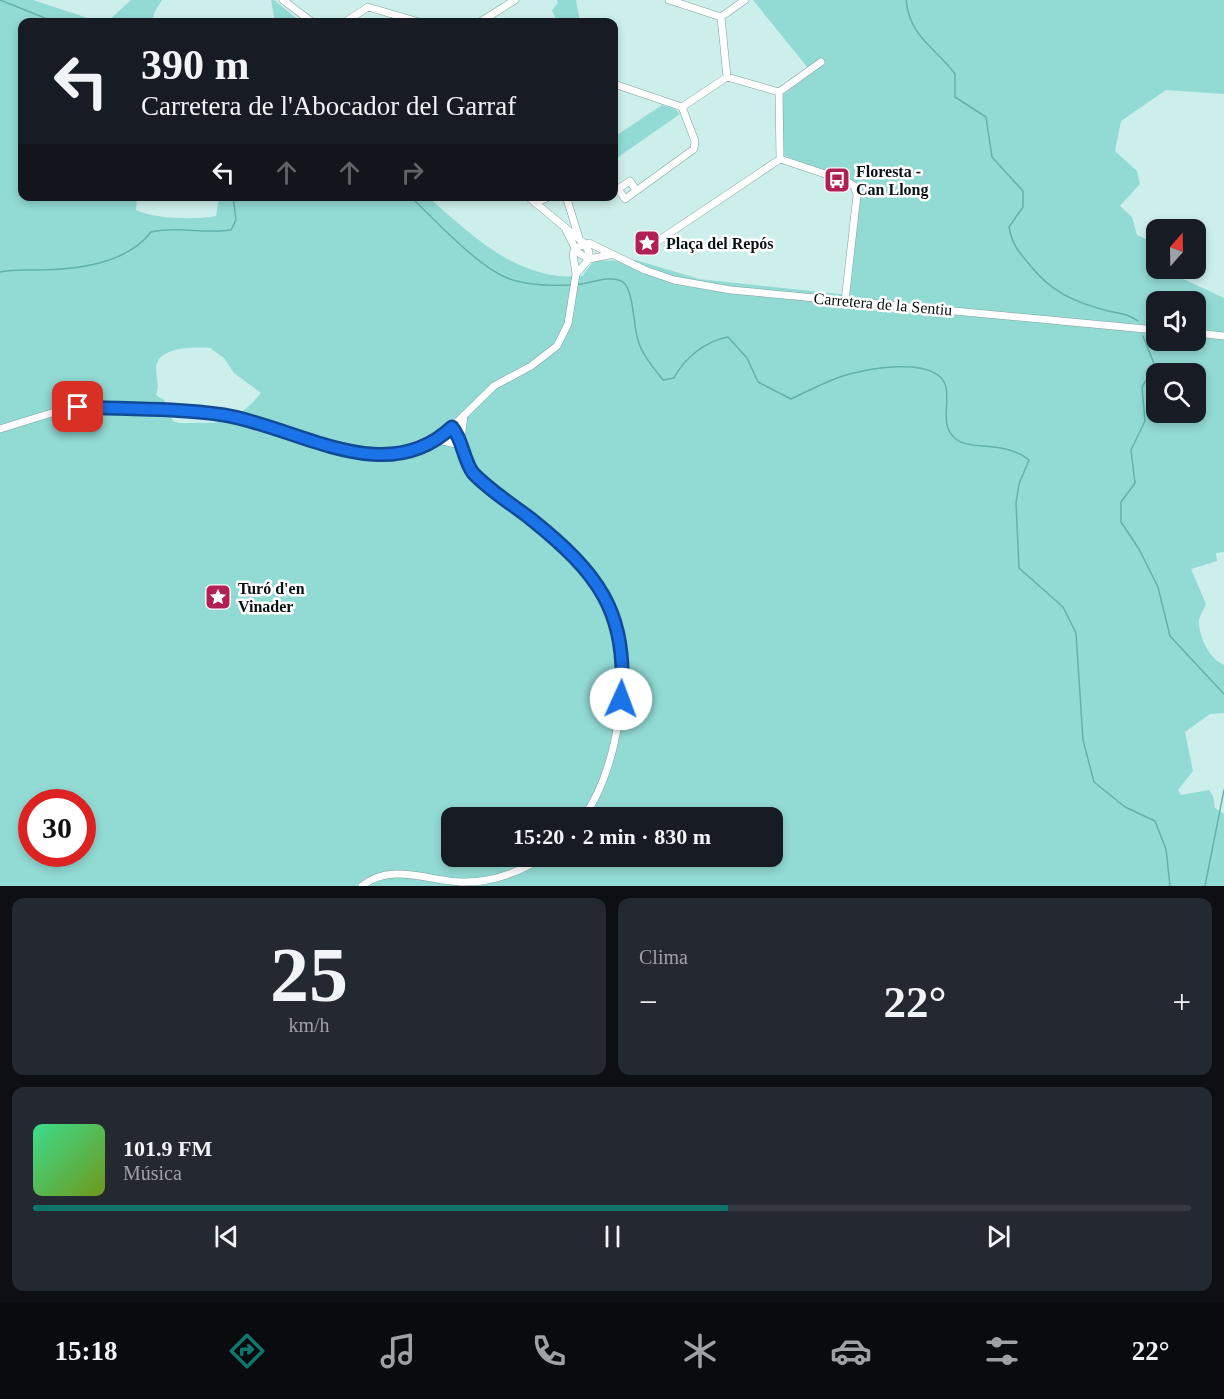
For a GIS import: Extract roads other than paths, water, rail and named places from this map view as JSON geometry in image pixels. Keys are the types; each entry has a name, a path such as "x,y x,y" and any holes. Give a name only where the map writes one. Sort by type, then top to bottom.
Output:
{"street":[{"path":"283,0 307,18"},
{"path":"486,18 515,0"},
{"path":"669,0 721,17"},
{"path":"721,17 745,0"},
{"path":"350,18 368,3 408,18"},
{"path":"721,17 728,77"},
{"path":"778,92 821,62"},
{"path":"682,107 728,77 778,92"},
{"path":"618,85 682,107"},
{"path":"778,92 780,159"},
{"path":"636,190 694,149 695,141 682,107"},
{"path":"655,243 780,159"},
{"path":"780,159 846,181 854,186 857,195 845,301"},
{"path":"533,201 565,228 575,248 589,259"},
{"path":"535,203 540,201"},
{"path":"568,201 576,228 589,252 589,259"},
{"name":"Carretera de la Sentiu","path":"565,228 583,241 674,280 731,290 1146,329"},
{"path":"0,429 62,409 78,407 224,415 263,424 362,455 402,453 437,440 494,386 531,366 557,346 566,332 575,277 573,254 575,248 583,241"},
{"path":"575,277 589,259 602,255 615,256"},
{"path":"1206,334 1224,336"},
{"path":"461,445 464,415"},
{"path":"450,429 461,445 469,467 479,479 566,549 598,584 616,620 622,655 620,716 600,786 589,807"},
{"path":"437,440 461,445"},
{"path":"362,886 397,873 445,881 479,881 515,873 526,867"}],"waterway":[{"path":"0,0 45,18"},
{"path":"906,0 908,13 918,33 955,74 955,97 986,117 992,157 1023,191 1023,207 1009,227 1019,251 1037,274 1064,295 1096,308 1127,315 1138,321"},
{"path":"0,272 68,269 99,263 128,251 141,243 151,232 161,230 231,230 236,220 234,201"},
{"path":"415,201 456,241 495,272 522,283 571,285"},
{"path":"576,285 612,279 623,282 627,286 640,346 663,380 674,378 690,357 704,346 728,337 747,358 758,382 791,399 848,374 897,367 929,370 940,377 946,387 946,422 956,439 970,445 1009,450 1029,460 1019,484 1016,503 1019,568 1063,607 1076,633 1083,740 1094,782 1125,807 1155,821 1166,849 1170,886"},
{"path":"1143,336 1155,366 1142,387 1145,421 1131,450 1135,483 1121,502 1121,522 1139,549 1158,587 1170,636 1224,694"},
{"path":"1205,886 1224,790"}],"place":[{"name":"Floresta - Can Llong","path":"837,180"},
{"name":"Plaça del Repós","path":"647,243"},
{"name":"Turó d'en Vinader","path":"218,597"}]}
